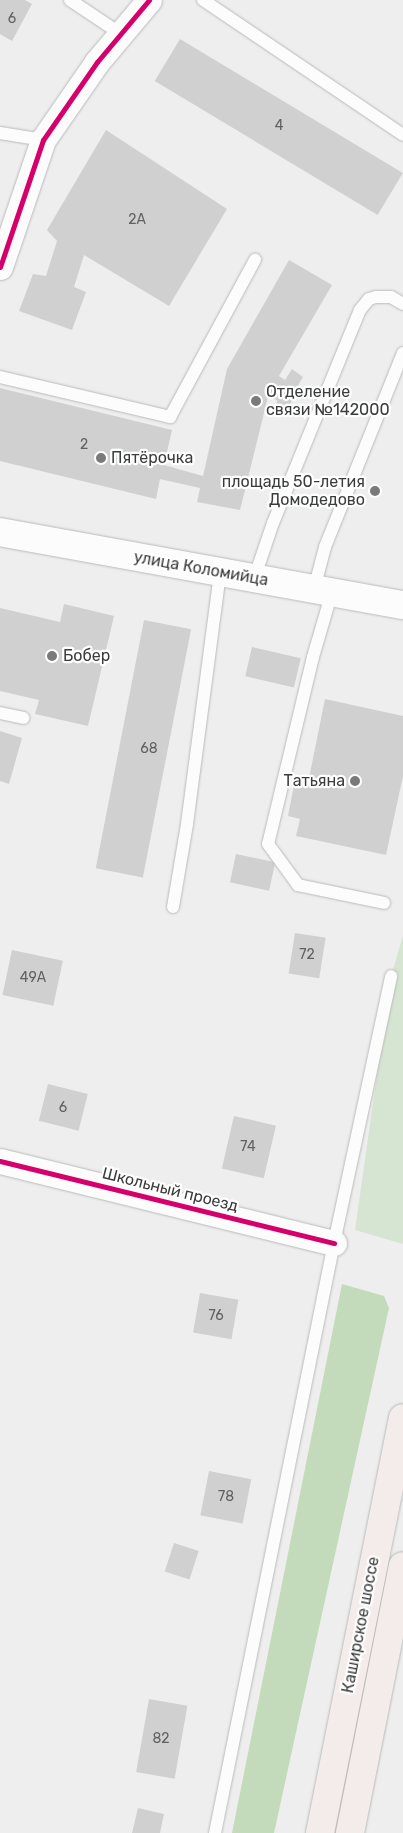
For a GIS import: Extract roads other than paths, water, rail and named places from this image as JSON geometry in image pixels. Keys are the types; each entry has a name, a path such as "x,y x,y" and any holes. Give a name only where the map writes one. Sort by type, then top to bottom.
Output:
{"main road":[{"name":"улица Коломийца","path":"0,532 403,605"},
{"name":"Каширское шоссе","path":"320,1833 403,1418"},
{"name":"Каширское шоссе","path":"350,1833 403,1566"}],"street":[{"path":"0,267 43,140 97,62 149,0"},
{"name":"Школьный проезд","path":"0,1161 334,1244"}],"lane":[{"path":"70,0 121,34"},
{"path":"203,0 403,135"},
{"path":"0,133 43,140"},
{"path":"0,377 170,417 255,260"},
{"path":"254,579 273,522 360,310 369,299 376,297 391,297 403,304"},
{"path":"384,903 298,884 268,844 313,657 323,590 325,547 403,353"},
{"path":"173,907 187,824 220,573"},
{"path":"0,712 23,718"},
{"path":"215,1833 334,1244 391,976"}],"place":[{"name":"Отделение связи №142000","path":"256,401"},
{"name":"Пятёрочка","path":"101,458"},
{"name":"площадь 50-летия Домодедово","path":"375,491"},
{"name":"Бобер","path":"52,656"},
{"name":"Татьяна","path":"355,781"}]}
